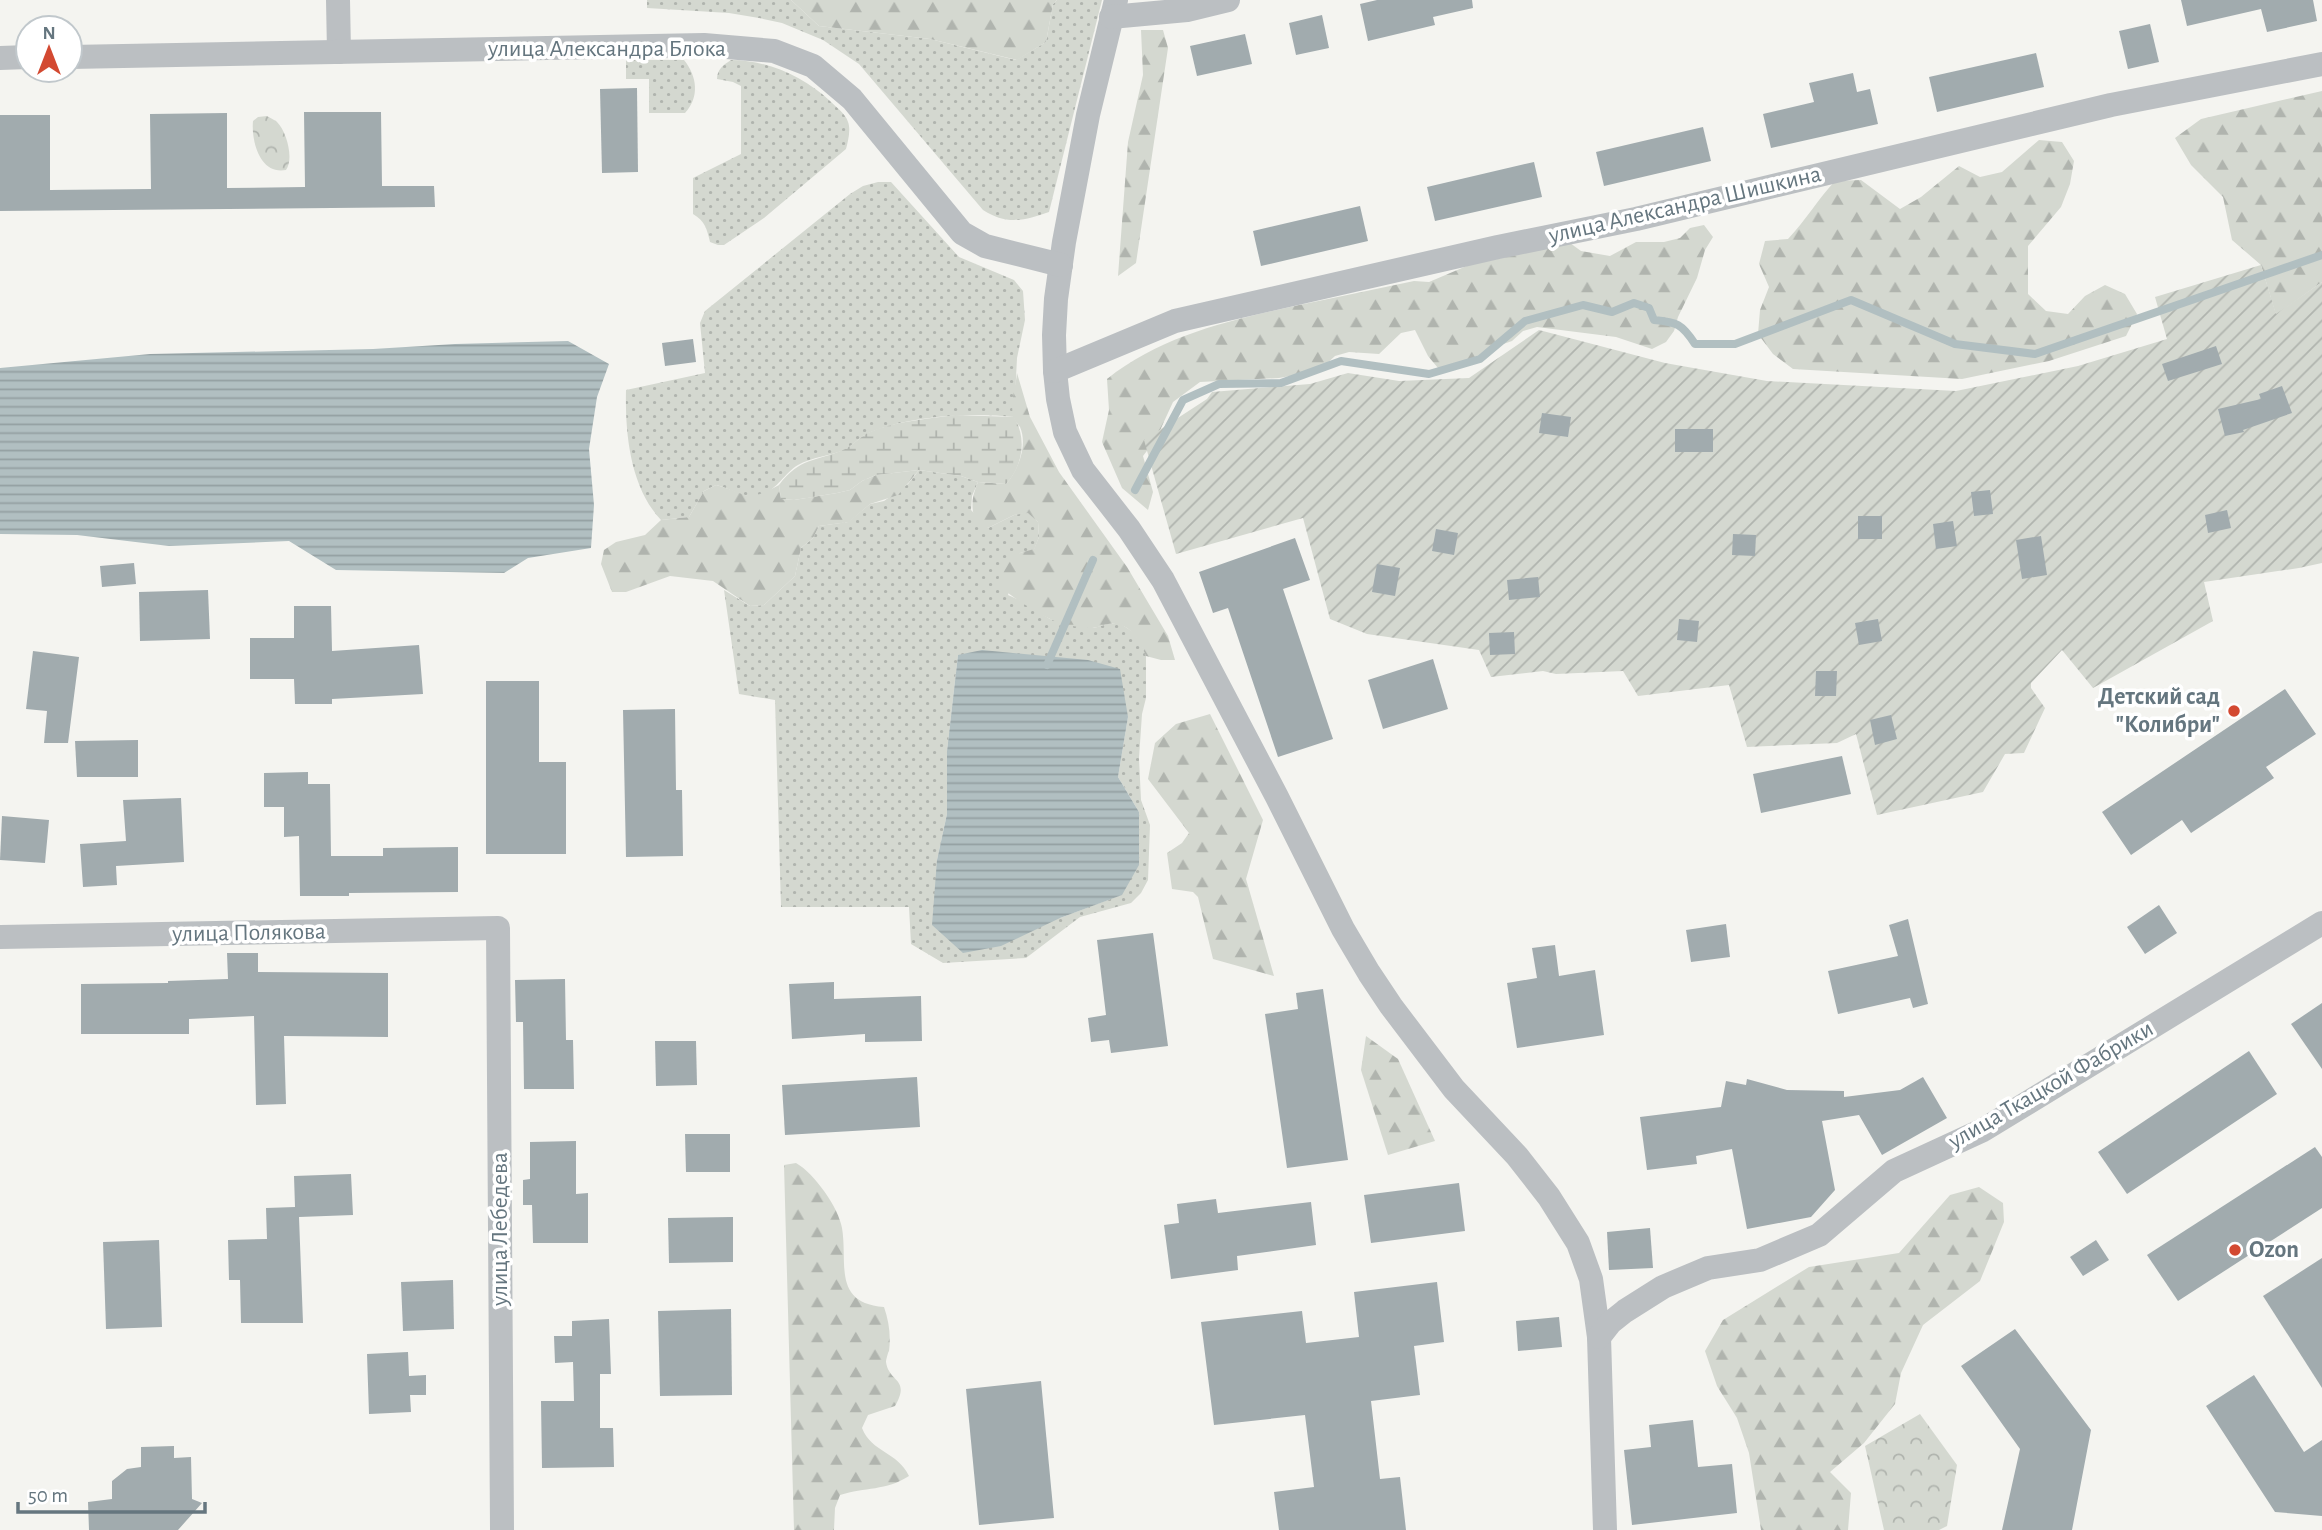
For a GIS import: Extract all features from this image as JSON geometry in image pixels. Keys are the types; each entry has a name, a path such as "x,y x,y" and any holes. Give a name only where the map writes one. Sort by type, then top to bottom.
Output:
{"street":[{"path":"338,0 339,52"},
{"path":"1228,0 1187,10 1113,8 1088,115 1061,265 1054,335 1058,399 1065,432 1083,470 1129,529 1163,580 1343,929 1391,1006 1454,1089 1517,1156 1549,1197 1578,1243 1591,1279 1599,1337 1605,1530"},
{"name":"улица Александра Блока","path":"84,57 704,45 774,51 813,66 852,99 962,233 985,246 1061,265"},
{"name":"улица Александра Шишкина","path":"1055,371 1175,321 1497,247 1649,216 2111,105 2322,64"},
{"name":"улица Ткацкой Фабрики","path":"1599,1337 1625,1311 1663,1287 1708,1268 1760,1260 1819,1236 1894,1171 1983,1130 2322,923"},
{"name":"улица Полякова","path":"0,937 498,928"},
{"name":"улица Лебедева","path":"498,928 502,1530"}],"green space":[{"path":"647,0 791,0 819,26 930,39 1016,60 1046,42 1053,4 1057,0 1102,0 1049,212 1031,218 1007,220 983,210 859,64 823,40 782,23 759,18 729,13 647,8"},
{"path":"791,0 1057,0 1053,4 1046,42 1017,60 930,39 819,26"},
{"path":"1141,30 1163,30 1168,48 1136,263 1118,276 1128,142 1143,75"},
{"path":"626,60 684,60 692,73 695,86 690,107 685,113 649,113 649,79 626,79"},
{"path":"731,60 772,67 809,84 843,113 849,132 846,149 764,218 724,245 718,245 710,242 705,226 693,214 693,178 741,154 741,86 717,79 721,68"},
{"path":"2322,91 2322,282 2276,315 2261,265 2232,240 2223,197 2191,165 2175,138 2201,119"},
{"path":"267,116 277,121 286,139 289,159 286,170 270,167 259,155 256,147 253,121"},
{"path":"2039,140 2062,142 2074,161 2070,184 2061,207 2028,246 2028,294 2046,311 2068,314 2085,296 2105,285 2125,294 2137,314 2126,336 2049,361 1962,379 1793,369 1773,354 1758,334 1760,310 1769,287 1759,264 1765,241 1788,239 1835,181 1861,180 1900,209 1921,197 1959,166 1980,177 2002,172"},
{"path":"891,182 959,257 1014,280 1023,291 1025,320 1017,358 1014,417 979,415 904,422 867,433 844,450 798,465 763,494 746,496 716,485 704,491 689,517 661,520 642,492 636,476 628,441 626,390 705,373 700,323 705,311 850,194 863,186"},
{"path":"1704,225 1713,237 1705,250 1697,278 1674,331 1666,342 1652,349 1616,337 1537,327 1523,331 1512,341 1495,347 1471,363 1438,368 1428,356 1415,330 1401,333 1379,354 1349,352 1335,356 1322,368 1307,373 1279,378 1200,382 1173,402 1156,439 1143,456 1153,492 1148,510 1122,488 1102,442 1109,410 1107,379 1151,351 1198,331 1299,305 1414,281 1429,282 1469,265 1570,243 1581,251 1610,256 1636,242 1664,242 1680,238 1690,228"},
{"path":"2261,265 2276,314 2322,282 2322,563 2204,582 2213,621 2093,688 2062,650 2031,683 2031,688 2045,708 2024,753 2005,754 1983,792 1877,815 1856,734 1837,743 1747,747 1729,685 1638,696 1623,671 1556,674 1543,671 1491,677 1479,650 1367,634 1330,619 1303,518 1176,554 1144,440 1207,399 1212,392 1310,384 1348,373 1399,381 1469,378 1539,330 1665,363 1767,381 1956,391 2078,366 2167,339 2155,297"},
{"path":"1017,373 1030,417 1059,472 1127,567 1168,636 1175,660 1146,656 1132,632 1122,625 1108,624 1089,628 1057,622 1030,608 998,585 1004,564 1013,556 1034,549 1039,537 1038,522 1028,513 1014,515 988,528 976,524 973,513 973,498 978,482 1006,484 1020,457 1022,434 1012,407"},
{"path":"955,415 1014,417 1021,434 1021,452 1016,469 1006,484 978,482 961,476 919,470 876,475 850,490 837,493 794,500 781,499 779,485 801,465 843,450 880,428"},
{"path":"919,470 961,476 978,482 972,496 971,510 988,528 1014,515 1028,512 1038,522 1039,537 1034,550 1020,553 1008,595 1050,619 1094,628 1121,624 1133,632 1146,656 1146,698 1142,714 1139,758 1141,800 1150,825 1148,880 1131,903 1080,917 1026,958 943,963 911,944 909,907 781,907 775,700 739,694 724,590 750,606 764,605 795,576 801,548 813,538 819,526 848,522 870,504 884,501 908,484","holes":["958,655 1128,717 1118,777 1139,812 1121,895 1060,918 937,860 947,814 947,751"]},
{"path":"919,470 898,495 870,504 849,522 819,526 813,538 801,548 795,576 764,605 750,606 713,581 670,576 626,592 612,592 601,564 604,550 616,542 645,535 661,520 689,517 704,491 716,485 753,496 779,485 781,499 794,500 850,490 876,475"},
{"path":"1210,714 1263,820 1246,879 1274,976 1213,959 1198,897 1193,892 1172,889 1167,853 1182,843 1189,833 1148,779 1155,743 1176,724"},
{"path":"1366,1036 1398,1059 1435,1141 1388,1155 1361,1070"},
{"path":"796,1163 818,1183 840,1220 844,1267 849,1289 856,1298 884,1307 890,1334 886,1362 901,1390 895,1406 868,1415 862,1428 872,1443 898,1461 909,1476 884,1486 840,1495 835,1508 834,1530 794,1530 784,1165"},
{"path":"1979,1187 2003,1203 2004,1222 1980,1281 1923,1325 1901,1373 1895,1404 1864,1443 1830,1472 1851,1493 1848,1530 1761,1530 1749,1453 1737,1418 1717,1386 1705,1351 1723,1320 1809,1267 1899,1253 1950,1195"},
{"path":"1920,1414 1957,1465 1947,1526 1939,1530 1884,1530 1865,1446"}],"shaded area":[{"path":"568,341 609,364 597,397 589,449 594,505 591,548 528,558 504,573 336,570 289,541 169,546 77,535 0,534 0,368 150,354"},
{"path":"982,650 1088,660 1120,669 1128,717 1118,777 1139,812 1139,865 1122,895 1060,918 1001,946 963,953 932,925 937,860 947,814 947,751 958,655"}],"building":[{"path":"1377,0 1472,0 1473,8 1433,17 1435,25 1368,41 1360,4"},
{"path":"2181,0 2313,0 2317,21 2267,32 2261,9 2187,26"},
{"path":"1322,15 1329,48 1296,55 1289,23"},
{"path":"2150,24 2159,62 2128,69 2119,31"},
{"path":"1245,34 1252,64 1197,76 1190,46"},
{"path":"2036,53 2044,87 1937,112 1929,77"},
{"path":"1853,73 1857,92 1870,89 1878,124 1771,148 1763,114 1814,102 1809,83"},
{"path":"637,88 638,172 602,173 600,89"},
{"path":"304,112 381,112 382,186 434,186 435,207 0,211 0,115 50,115 50,190 151,189 150,114 227,113 227,188 305,187"},
{"path":"1703,127 1711,161 1604,186 1596,152"},
{"path":"1534,162 1542,197 1435,221 1427,187"},
{"path":"1360,206 1368,241 1261,266 1253,231"},
{"path":"693,339 696,362 665,366 662,343"},
{"path":"2216,346 2222,364 2168,381 2162,364"},
{"path":"2282,386 2292,413 2243,430 2244,432 2225,436 2218,409 2261,399 2259,394"},
{"path":"1542,413 1571,417 1568,437 1539,433"},
{"path":"1675,429 1713,429 1713,452 1675,452"},
{"path":"1990,490 1993,514 1974,516 1971,492"},
{"path":"2227,510 2231,528 2208,533 2205,515"},
{"path":"1858,516 1882,516 1882,539 1858,539"},
{"path":"1953,521 1957,546 1936,549 1933,524"},
{"path":"1436,529 1458,533 1454,555 1432,551"},
{"path":"1733,534 1756,535 1755,556 1732,555"},
{"path":"2041,536 2047,575 2022,579 2016,540"},
{"path":"1295,538 1310,580 1283,589 1333,739 1278,757 1228,608 1213,613 1199,572"},
{"path":"134,563 136,584 102,587 100,566"},
{"path":"1377,564 1400,568 1395,596 1372,592"},
{"path":"1538,577 1540,597 1509,600 1507,580"},
{"path":"208,590 210,639 140,641 139,592"},
{"path":"294,606 331,606 332,651 419,645 423,694 332,699 332,704 295,704 294,679 250,679 250,638 294,638"},
{"path":"1679,619 1699,621 1697,642 1677,640"},
{"path":"1878,619 1882,641 1859,645 1855,623"},
{"path":"1514,632 1515,654 1490,655 1489,633"},
{"path":"33,651 79,657 68,743 44,743 47,711 26,709"},
{"path":"1433,659 1448,709 1383,729 1368,680"},
{"path":"1816,671 1837,671 1836,696 1815,696"},
{"path":"486,681 539,681 539,762 566,762 566,854 486,854"},
{"path":"2285,689 2316,734 2266,767 2274,778 2191,833 2182,820 2131,855 2102,812"},
{"path":"675,709 676,790 682,790 683,856 626,857 623,710"},
{"path":"1891,715 1897,739 1875,745 1870,720"},
{"path":"138,740 138,777 77,777 75,741"},
{"path":"1842,756 1851,794 1761,813 1753,774"},
{"path":"308,772 308,784 330,784 331,856 383,856 383,848 458,847 458,892 300,896 299,836 284,837 284,807 264,807 264,773"},
{"path":"181,798 184,862 116,866 117,885 83,887 80,844 126,841 123,800"},
{"path":"2,816 49,820 45,863 0,860"},
{"path":"2159,905 2177,933 2145,954 2127,927"},
{"path":"1908,919 1928,1004 1913,1008 1910,998 1838,1014 1828,971 1898,956 1889,925"},
{"path":"1726,924 1730,957 1691,962 1686,930"},
{"path":"1153,933 1168,1046 1111,1053 1109,1040 1091,1042 1088,1018 1106,1015 1097,940"},
{"path":"1555,945 1559,976 1595,970 1604,1035 1517,1048 1507,983 1537,978 1532,948"},
{"path":"227,953 258,953 258,972 388,973 388,1037 284,1036 286,1104 256,1105 254,1016 189,1019 189,1034 81,1034 81,984 228,979"},
{"path":"565,979 566,1040 573,1040 574,1089 524,1089 523,1022 516,1022 515,980"},
{"path":"834,982 834,999 921,996 922,1041 865,1042 865,1034 792,1039 789,984"},
{"path":"1323,989 1348,1160 1287,1168 1265,1014 1298,1009 1296,993"},
{"path":"2322,1003 2322,1069 2291,1024"},
{"path":"655,1041 696,1041 697,1085 656,1086"},
{"path":"2249,1051 2277,1094 2127,1194 2098,1152"},
{"path":"917,1077 920,1127 785,1135 782,1085"},
{"path":"1923,1077 1947,1118 1882,1155 1859,1115 1822,1121 1835,1190 1811,1217 1747,1229 1732,1149 1696,1156 1697,1164 1647,1170 1640,1117 1721,1107 1726,1081 1746,1085 1747,1079 1787,1090 1844,1091 1844,1097 1900,1090"},
{"path":"685,1134 730,1134 730,1172 686,1172"},
{"path":"576,1141 576,1194 588,1193 588,1243 533,1243 532,1205 523,1205 523,1180 530,1179 530,1142"},
{"path":"2315,1147 2322,1157 2322,1208 2178,1301 2147,1255"},
{"path":"351,1174 353,1215 299,1217 303,1323 241,1323 240,1280 229,1280 228,1240 267,1239 266,1208 295,1207 294,1176"},
{"path":"1459,1183 1465,1231 1371,1243 1364,1195"},
{"path":"1216,1199 1218,1213 1311,1202 1316,1245 1237,1256 1238,1270 1171,1279 1164,1225 1179,1223 1177,1204"},
{"path":"733,1217 733,1262 669,1263 668,1218"},
{"path":"1650,1228 1653,1268 1609,1270 1607,1232"},
{"path":"159,1240 162,1327 106,1329 103,1242"},
{"path":"2096,1240 2109,1260 2083,1276 2070,1257"},
{"path":"2322,1258 2322,1388 2263,1296"},
{"path":"453,1280 454,1329 403,1331 401,1282"},
{"path":"1437,1282 1444,1342 1414,1346 1420,1395 1371,1401 1380,1479 1400,1477 1406,1530 1279,1530 1274,1492 1314,1487 1305,1415 1214,1425 1201,1322 1302,1311 1306,1343 1359,1337 1354,1292"},
{"path":"731,1309 732,1395 660,1396 658,1311"},
{"path":"1559,1317 1562,1347 1518,1351 1516,1321"},
{"path":"609,1319 611,1374 600,1374 600,1428 613,1428 614,1467 542,1468 541,1401 574,1401 573,1362 555,1363 554,1336 572,1336 572,1321"},
{"path":"2015,1329 2091,1430 2072,1530 2002,1530 2020,1449 1961,1366"},
{"path":"408,1352 409,1376 426,1375 426,1395 410,1395 411,1412 369,1414 367,1354"},
{"path":"2254,1375 2304,1452 2322,1440 2322,1516 2275,1512 2206,1406"},
{"path":"1041,1381 1054,1518 979,1525 966,1389"},
{"path":"1693,1420 1698,1467 1732,1464 1737,1513 1632,1525 1624,1450 1651,1447 1649,1425"},
{"path":"174,1446 174,1458 191,1457 192,1499 202,1503 178,1530 89,1530 88,1502 112,1499 112,1481 127,1469 141,1467 141,1447"}],"waterway":[{"path":"1135,490 1183,400 1219,384 1281,383 1341,361 1429,374 1480,359 1525,321 1583,305 1612,312 1634,303 1649,308 1654,320 1678,325 1695,344 1735,344 1851,300 1955,344 2035,354 2322,255"},
{"path":"1047,665 1093,560"}],"place":[{"name":"Детский сад \"Колибри\"","path":"2234,711"},
{"name":"Ozon","path":"2235,1250"}]}
